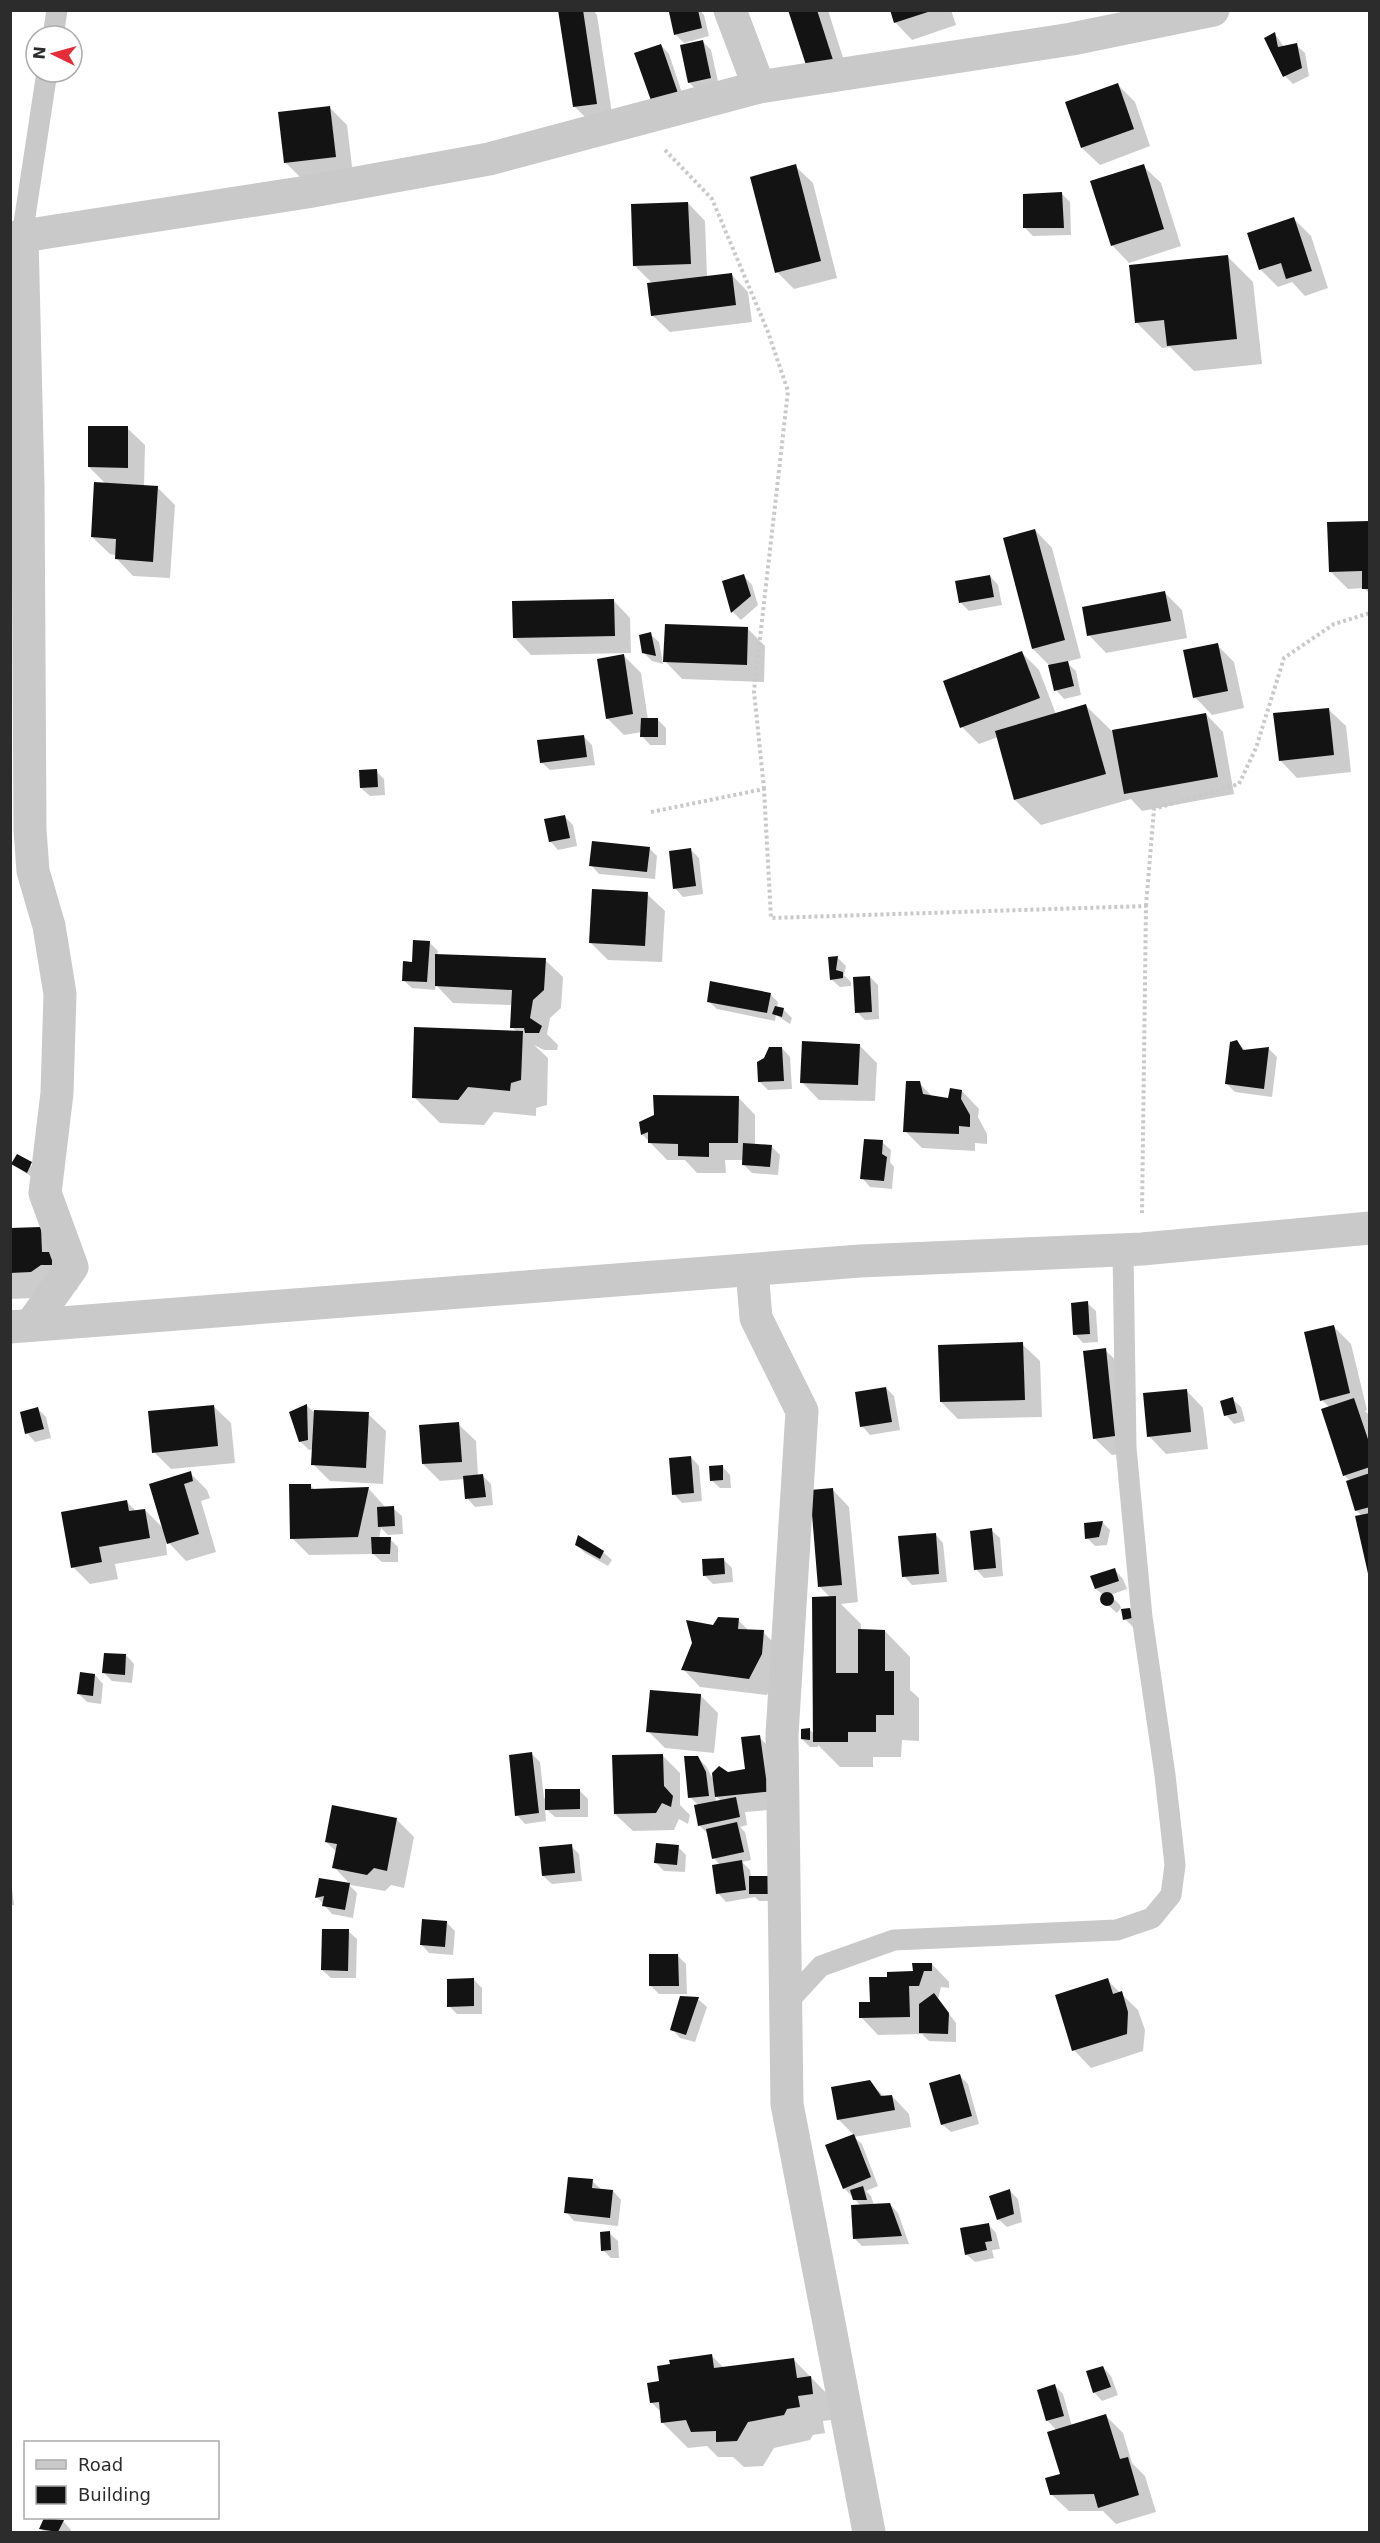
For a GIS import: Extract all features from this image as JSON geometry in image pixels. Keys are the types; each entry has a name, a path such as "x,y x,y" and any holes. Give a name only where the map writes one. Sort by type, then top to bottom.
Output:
{"street":[{"path":"730,10 759,87"},
{"path":"21,1326 72,1267 45,1193 57,1093 60,994 49,926 33,872 30,830 28,485 16,237 308,192 489,159 759,87 1072,39 1213,10"},
{"path":"21,1326 861,1261 1132,1250 1370,1228"},
{"path":"752,1270 756,1318 802,1411 782,1735 787,2104 869,2532"}],"lane":[{"path":"16,237 45,84"},
{"path":"785,2005 821,1966 894,1940 1117,1930 1152,1918 1171,1895 1175,1865 1165,1775 1142,1617 1126,1448 1132,1250"}],"path":[{"path":"636,120 712,199 768,332 788,391 754,691 764,789 771,918 1146,906"},
{"path":"1132,1250 1146,906 1154,809 1239,784 1256,748 1284,658 1334,624 1370,613"},
{"path":"651,812 764,789"}],"building":[{"path":"558,10 583,10 597,104 573,107"},
{"path":"698,10 702,28 674,35 669,12"},
{"path":"788,10 817,10 833,60 807,68"},
{"path":"890,10 931,10 931,11 894,23"},
{"path":"1275,32 1278,47 1297,43 1302,68 1283,77 1264,38"},
{"path":"703,40 711,78 688,83 680,45"},
{"path":"661,44 679,96 653,106 634,53"},
{"path":"1118,83 1134,129 1081,148 1065,102"},
{"path":"330,106 336,157 284,163 278,112"},
{"path":"796,164 821,261 775,273 750,177"},
{"path":"1144,164 1164,229 1111,246 1090,181"},
{"path":"1062,192 1064,228 1023,228 1023,194"},
{"path":"688,202 691,264 633,266 631,204"},
{"path":"1294,217 1312,271 1286,279 1281,263 1259,270 1247,233"},
{"path":"1228,255 1237,339 1167,346 1164,320 1135,323 1129,265"},
{"path":"732,273 736,305 651,316 647,283"},
{"path":"88,426 128,426 128,468 88,467"},
{"path":"94,482 158,486 153,562 115,559 116,539 91,537"},
{"path":"1370,521 1370,589 1362,589 1362,571 1329,572 1327,522"},
{"path":"1035,529 1065,640 1032,649 1003,538"},
{"path":"744,574 751,596 731,613 722,581"},
{"path":"990,575 994,597 959,603 955,581"},
{"path":"1165,591 1171,621 1087,636 1082,607"},
{"path":"614,599 615,636 513,638 512,601"},
{"path":"665,624 748,627 747,665 663,662"},
{"path":"651,632 656,656 642,653 639,635"},
{"path":"1218,643 1228,691 1193,698 1183,650"},
{"path":"1022,651 1040,698 960,728 943,681"},
{"path":"624,654 633,714 606,719 597,659"},
{"path":"1068,661 1074,686 1054,691 1048,665"},
{"path":"1086,704 1106,774 1014,800 995,731"},
{"path":"1329,708 1334,755 1279,761 1273,713"},
{"path":"1206,713 1218,777 1124,794 1112,730"},
{"path":"641,718 658,718 658,737 640,737"},
{"path":"584,735 587,757 540,763 537,740"},
{"path":"377,769 378,787 360,788 359,770"},
{"path":"565,815 570,838 549,842 544,819"},
{"path":"592,841 650,847 647,872 589,866"},
{"path":"691,848 696,886 673,889 669,851"},
{"path":"592,889 648,892 645,946 589,943"},
{"path":"413,940 430,941 427,982 402,981 403,961 412,962"},
{"path":"435,954 546,958 544,990 533,1000 530,1018 542,1026 539,1033 525,1033 524,1028 510,1028 512,990 435,986"},
{"path":"838,956 836,970 843,972 843,978 830,980 828,957"},
{"path":"870,976 872,1012 855,1013 853,977"},
{"path":"710,981 771,993 767,1013 707,1002"},
{"path":"775,1006 784,1008 782,1017 772,1014"},
{"path":"414,1027 523,1031 521,1080 511,1083 510,1091 468,1087 458,1100 412,1098"},
{"path":"1237,1040 1243,1050 1269,1047 1264,1089 1225,1084 1230,1042"},
{"path":"802,1041 860,1044 858,1085 800,1083"},
{"path":"769,1047 782,1047 784,1081 758,1082 757,1062 764,1058"},
{"path":"906,1081 920,1081 923,1094 948,1098 950,1088 962,1090 961,1099 970,1115 970,1127 959,1126 959,1134 903,1132"},
{"path":"653,1095 739,1096 738,1143 709,1143 709,1157 678,1156 678,1144 648,1143 648,1132 641,1135 639,1122 654,1115"},
{"path":"864,1139 883,1140 882,1154 887,1157 884,1181 860,1179"},
{"path":"743,1143 772,1145 770,1167 742,1165"},
{"path":"17,1154 32,1162 27,1173 11,1164"},
{"path":"41,1227 42,1252 52,1252 52,1265 41,1265 31,1272 10,1273 10,1228"},
{"path":"1088,1301 1090,1334 1073,1335 1071,1303"},
{"path":"1334,1325 1350,1393 1320,1401 1304,1332"},
{"path":"1023,1342 1025,1400 940,1402 938,1345"},
{"path":"1106,1348 1115,1436 1093,1439 1083,1351"},
{"path":"886,1387 892,1422 860,1427 855,1392"},
{"path":"1187,1389 1191,1432 1147,1437 1143,1393"},
{"path":"1233,1397 1237,1413 1224,1416 1220,1401"},
{"path":"1354,1398 1370,1445 1370,1467 1343,1476 1321,1409"},
{"path":"307,1404 308,1440 299,1442 289,1412"},
{"path":"214,1405 218,1446 152,1453 148,1411"},
{"path":"38,1407 44,1429 25,1434 20,1412"},
{"path":"314,1410 369,1412 366,1468 311,1465"},
{"path":"459,1422 462,1462 422,1464 419,1425"},
{"path":"691,1456 694,1493 672,1495 669,1458"},
{"path":"723,1465 723,1480 710,1481 709,1466"},
{"path":"191,1471 193,1481 184,1484 199,1534 167,1544 149,1484"},
{"path":"1370,1473 1370,1507 1355,1511 1346,1481"},
{"path":"483,1474 486,1497 465,1499 463,1476"},
{"path":"289,1484 311,1484 311,1489 369,1487 358,1537 290,1539"},
{"path":"833,1488 842,1585 818,1587 810,1490"},
{"path":"127,1500 129,1511 145,1509 150,1538 99,1547 102,1562 71,1568 61,1512"},
{"path":"394,1506 395,1526 378,1527 377,1507"},
{"path":"1370,1513 1370,1577 1369,1578 1355,1516"},
{"path":"1103,1521 1099,1537 1085,1539 1084,1523"},
{"path":"992,1528 996,1568 974,1570 970,1531"},
{"path":"936,1533 939,1574 902,1577 898,1536"},
{"path":"578,1535 604,1551 600,1559 575,1545"},
{"path":"371,1537 391,1537 390,1554 372,1554"},
{"path":"724,1558 725,1574 703,1576 702,1559"},
{"path":"1115,1568 1119,1581 1095,1589 1090,1576"},
{"path":"1104,1592 1110,1592 1114,1599 1110,1606 1104,1606 1100,1602 1100,1596"},
{"path":"836,1596 836,1673 858,1673 858,1629 885,1630 885,1671 894,1671 894,1715 876,1715 876,1732 848,1732 848,1742 813,1742 812,1597"},
{"path":"1130,1608 1132,1618 1123,1620 1121,1609"},
{"path":"718,1617 739,1618 738,1629 764,1630 762,1654 749,1679 681,1670 692,1643 686,1620 713,1625"},
{"path":"104,1653 126,1654 125,1675 102,1673"},
{"path":"80,1672 95,1674 93,1696 77,1694"},
{"path":"650,1690 701,1694 698,1736 646,1732"},
{"path":"810,1728 810,1740 801,1739 801,1729"},
{"path":"760,1735 766,1778 774,1781 775,1791 715,1797 712,1773 719,1766 728,1772 745,1769 741,1737"},
{"path":"532,1752 539,1813 515,1816 509,1755"},
{"path":"663,1754 664,1786 673,1796 671,1807 662,1803 656,1813 614,1814 612,1755"},
{"path":"684,1756 698,1756 706,1772 709,1796 688,1798"},
{"path":"545,1789 580,1789 580,1809 545,1810"},
{"path":"736,1797 740,1817 698,1826 694,1805"},
{"path":"332,1805 397,1818 387,1871 374,1868 367,1875 332,1868 337,1844 325,1842"},
{"path":"737,1822 744,1852 712,1859 706,1829"},
{"path":"656,1843 679,1845 677,1865 654,1863"},
{"path":"572,1844 575,1873 542,1876 539,1847"},
{"path":"742,1860 746,1890 716,1894 712,1865"},
{"path":"749,1876 770,1876 770,1894 749,1894"},
{"path":"319,1878 350,1883 345,1910 322,1906 324,1896 315,1898"},
{"path":"422,1919 447,1921 445,1947 420,1945"},
{"path":"322,1929 349,1929 348,1971 321,1970"},
{"path":"649,1954 678,1954 679,1986 649,1986"},
{"path":"912,1963 932,1963 932,1971 924,1971 919,1986 909,1986 910,2017 859,2018 859,2002 870,2002 869,1977 887,1977 887,1972 913,1971"},
{"path":"474,1978 474,2006 447,2007 447,1979"},
{"path":"1108,1978 1113,1994 1122,1991 1128,2012 1127,2034 1072,2051 1055,1995"},
{"path":"934,1993 949,2013 948,2034 919,2033 919,2004"},
{"path":"680,1996 699,1997 686,2035 670,2030"},
{"path":"960,2074 972,2116 941,2125 929,2083"},
{"path":"870,2080 881,2096 892,2095 895,2110 837,2120 831,2087"},
{"path":"854,2134 871,2177 843,2189 825,2145"},
{"path":"568,2177 593,2179 592,2188 613,2190 610,2218 564,2213"},
{"path":"863,2186 867,2200 853,2200 850,2190"},
{"path":"1010,2189 1014,2214 997,2220 989,2196"},
{"path":"890,2203 902,2236 853,2239 851,2205"},
{"path":"989,2223 992,2241 985,2242 987,2250 965,2255 960,2228"},
{"path":"610,2231 611,2250 601,2251 600,2232"},
{"path":"712,2354 714,2368 794,2358 797,2378 811,2376 813,2394 798,2396 800,2407 787,2409 784,2415 748,2422 737,2441 716,2442 716,2431 691,2432 686,2420 661,2423 659,2402 650,2403 647,2383 659,2381 657,2366 670,2364 669,2360"},
{"path":"1103,2366 1111,2387 1093,2393 1086,2371"},
{"path":"1055,2384 1064,2416 1046,2421 1037,2390"},
{"path":"1106,2414 1120,2459 1128,2457 1139,2495 1098,2508 1094,2494 1050,2495 1045,2478 1060,2474 1047,2432"},
{"path":"44,2519 64,2520 58,2532 39,2529"}]}
